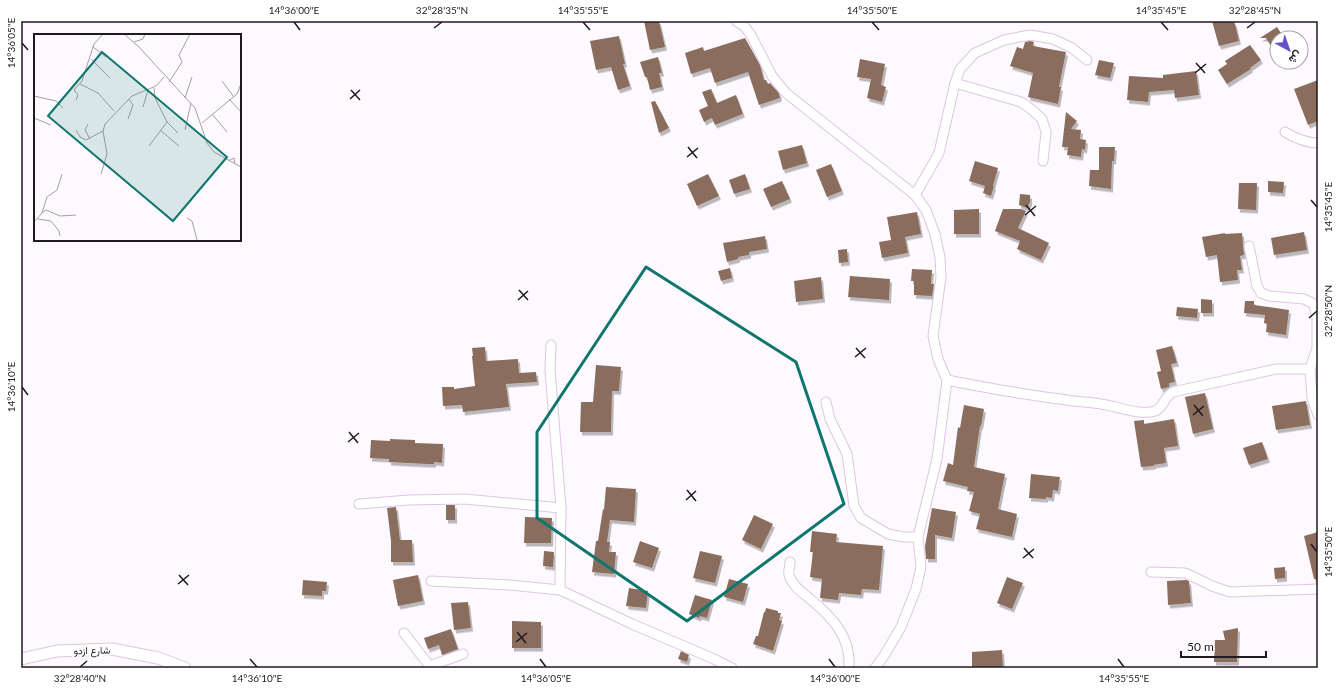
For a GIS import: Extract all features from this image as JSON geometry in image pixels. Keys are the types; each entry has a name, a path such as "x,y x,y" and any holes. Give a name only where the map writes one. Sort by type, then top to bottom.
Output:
{"street":[{"path":"736,21 744,26 751,35 772,76 786,93 914,195 926,210 935,234 940,257 941,277 933,336 938,359 947,380 937,459 918,537 921,567 916,589 901,627 875,668"},
{"path":"914,195 939,153 955,83 960,68 975,53 1004,40 1030,35 1053,39 1072,48 1087,60"},
{"path":"955,83 1021,102 1031,109 1042,119 1046,132 1043,161"},
{"path":"1285,132 1295,138 1318,143"},
{"path":"1249,246 1257,286 1261,292 1269,296 1304,299 1314,304 1317,318 1316,348 1310,369 1312,398 1318,415"},
{"path":"551,345 550,370 562,508 560,590"},
{"path":"947,380 1003,391 1149,412 1156,411 1160,408 1167,397 1173,392 1276,369 1310,369"},
{"path":"826,402 830,419 847,454 854,506 861,518 888,534 904,537 918,537"},
{"path":"359,504 409,500 465,499 562,508"},
{"path":"790,562 789,574 798,589 827,613 836,623 848,650 849,668"},
{"path":"1151,572 1185,573 1212,586 1230,592 1318,589"},
{"path":"431,581 510,585 560,590 632,624 732,668"},
{"path":"404,633 430,667 463,654"},
{"name":"شارع ازدو","path":"21,659 57,651 112,649 158,658 185,668"}],"highlighted area":[{"path":"646,267 796,362 844,504 687,621 537,518 537,432"}],"building":[{"path":"644,21 659,21 665,47 650,50"},
{"path":"1212,21 1233,21 1239,41 1219,46"},
{"path":"1269,32 1269,43 1266,38 1260,38"},
{"path":"619,36 625,64 623,64 630,86 618,90 611,67 596,70 590,41"},
{"path":"745,38 760,65 764,80 766,80 768,84 770,83 779,93 780,98 759,105 748,72 715,83 710,68 691,74 685,53 703,47 704,51"},
{"path":"1025,42 1034,42 1033,46 1066,52 1059,87 1061,87 1058,104 1028,97 1033,73 1010,66 1017,47 1023,49"},
{"path":"1250,45 1261,60 1250,68 1251,69 1227,84 1218,70 1227,64 1225,61"},
{"path":"658,57 662,73 659,73 662,87 650,90 647,77 645,77 640,62"},
{"path":"860,59 885,64 881,85 886,87 882,102 867,98 871,79 857,77"},
{"path":"1099,60 1114,63 1110,78 1095,75"},
{"path":"1196,71 1199,95 1175,98 1174,90 1149,92 1148,102 1127,100 1129,76 1163,78 1163,75"},
{"path":"1318,80 1318,121 1308,125 1294,89"},
{"path":"711,89 717,103 736,95 743,114 715,125 712,118 704,122 699,110 708,106 702,92"},
{"path":"655,101 669,128 659,133 651,102"},
{"path":"1066,112 1077,121 1071,129 1081,130 1080,139 1086,140 1085,150 1082,149 1081,157 1067,155 1068,147 1062,147"},
{"path":"802,145 807,163 783,170 778,151"},
{"path":"1099,147 1115,147 1114,161 1112,161 1111,189 1089,186 1090,170 1099,170"},
{"path":"975,161 998,168 991,196 983,193 985,186 969,181"},
{"path":"831,164 842,191 827,197 816,170"},
{"path":"708,174 719,196 697,206 687,184"},
{"path":"745,174 750,189 734,194 729,180"},
{"path":"782,181 790,199 771,207 763,189"},
{"path":"1268,181 1284,182 1283,193 1268,192"},
{"path":"1239,183 1257,183 1256,210 1238,209"},
{"path":"1020,194 1030,195 1030,202 1027,208 1019,205"},
{"path":"979,209 979,234 954,234 954,210"},
{"path":"1003,209 1021,209 1026,211 1018,228 1049,243 1041,260 1017,249 1020,241 995,231"},
{"path":"917,212 921,234 905,237 908,253 882,258 879,242 891,240 887,217"},
{"path":"1304,232 1307,250 1274,255 1271,238"},
{"path":"1225,233 1242,233 1244,255 1240,256 1242,270 1237,270 1238,280 1220,282 1217,255 1206,257 1202,237"},
{"path":"765,236 767,249 749,252 749,255 738,257 738,259 727,262 723,243"},
{"path":"847,249 848,262 839,263 838,250"},
{"path":"730,268 732,278 721,281 718,271"},
{"path":"912,269 932,270 931,284 934,284 932,296 914,295 914,281 911,281"},
{"path":"850,276 890,279 889,300 848,297"},
{"path":"821,277 823,299 796,302 794,281"},
{"path":"1201,299 1212,300 1212,313 1201,313"},
{"path":"1245,301 1254,301 1254,305 1289,310 1286,335 1266,332 1267,324 1264,323 1265,315 1244,313"},
{"path":"1177,307 1198,309 1197,318 1176,316"},
{"path":"1172,346 1177,363 1171,364 1175,382 1169,383 1169,387 1161,389 1157,372 1161,371 1156,350"},
{"path":"485,347 486,361 518,359 519,373 536,372 537,382 506,384 509,407 463,412 462,405 443,406 442,387 454,387 454,389 475,386 472,348"},
{"path":"596,365 621,367 619,391 612,391 611,432 580,432 581,402 593,402"},
{"path":"1205,393 1213,429 1193,434 1185,397"},
{"path":"1306,401 1310,425 1276,430 1272,406"},
{"path":"964,405 984,409 974,467 1005,474 998,509 1017,514 1012,537 976,529 980,514 969,511 974,492 967,491 968,487 943,481 948,463 953,465 958,427 960,428"},
{"path":"1174,419 1178,446 1164,448 1166,463 1141,467 1134,421 1144,420 1144,424"},
{"path":"390,439 415,440 415,443 443,444 442,463 434,462 434,464 428,464 389,462 389,459 370,458 371,440 390,441"},
{"path":"1262,442 1268,459 1249,465 1243,448"},
{"path":"1031,474 1060,477 1058,491 1053,490 1052,498 1029,498"},
{"path":"606,487 636,489 634,522 610,520 607,542 610,542 609,552 616,552 614,574 592,572 596,541 598,541 603,509 604,510"},
{"path":"446,505 455,505 455,520 446,520"},
{"path":"396,507 400,540 412,540 413,562 391,562 391,541 387,508"},
{"path":"932,508 956,512 952,538 935,535 935,559 926,559 925,546"},
{"path":"754,515 773,524 761,549 742,540"},
{"path":"525,517 552,518 551,543 524,543"},
{"path":"812,531 837,534 836,542 883,546 879,590 862,589 861,595 839,593 838,600 820,598 822,579 810,577 813,552 810,552"},
{"path":"1318,532 1318,579 1314,579 1304,536"},
{"path":"640,541 659,548 652,568 633,562"},
{"path":"544,551 554,552 553,567 543,566"},
{"path":"700,551 722,556 715,583 693,578"},
{"path":"1285,567 1285,578 1275,579 1274,568"},
{"path":"418,575 423,601 398,606 393,580"},
{"path":"1007,577 1023,583 1012,609 997,603"},
{"path":"729,579 748,584 743,602 724,597"},
{"path":"303,580 327,582 326,591 322,591 322,596 302,595"},
{"path":"1167,581 1189,581 1191,603 1168,605"},
{"path":"629,588 648,591 646,608 626,606"},
{"path":"695,595 712,600 707,618 700,616 699,618 689,614"},
{"path":"468,602 471,628 454,630 451,603"},
{"path":"766,608 781,613 779,620 782,621 773,651 753,644 756,636 758,636"},
{"path":"512,621 541,622 541,648 512,648"},
{"path":"1238,628 1237,662 1214,662 1215,640 1225,640 1223,631"},
{"path":"451,629 458,649 442,655 439,645 428,649 424,638"},
{"path":"1002,650 1003,668 972,668 972,652"},
{"path":"681,651 689,655 687,662 678,659"}]}
